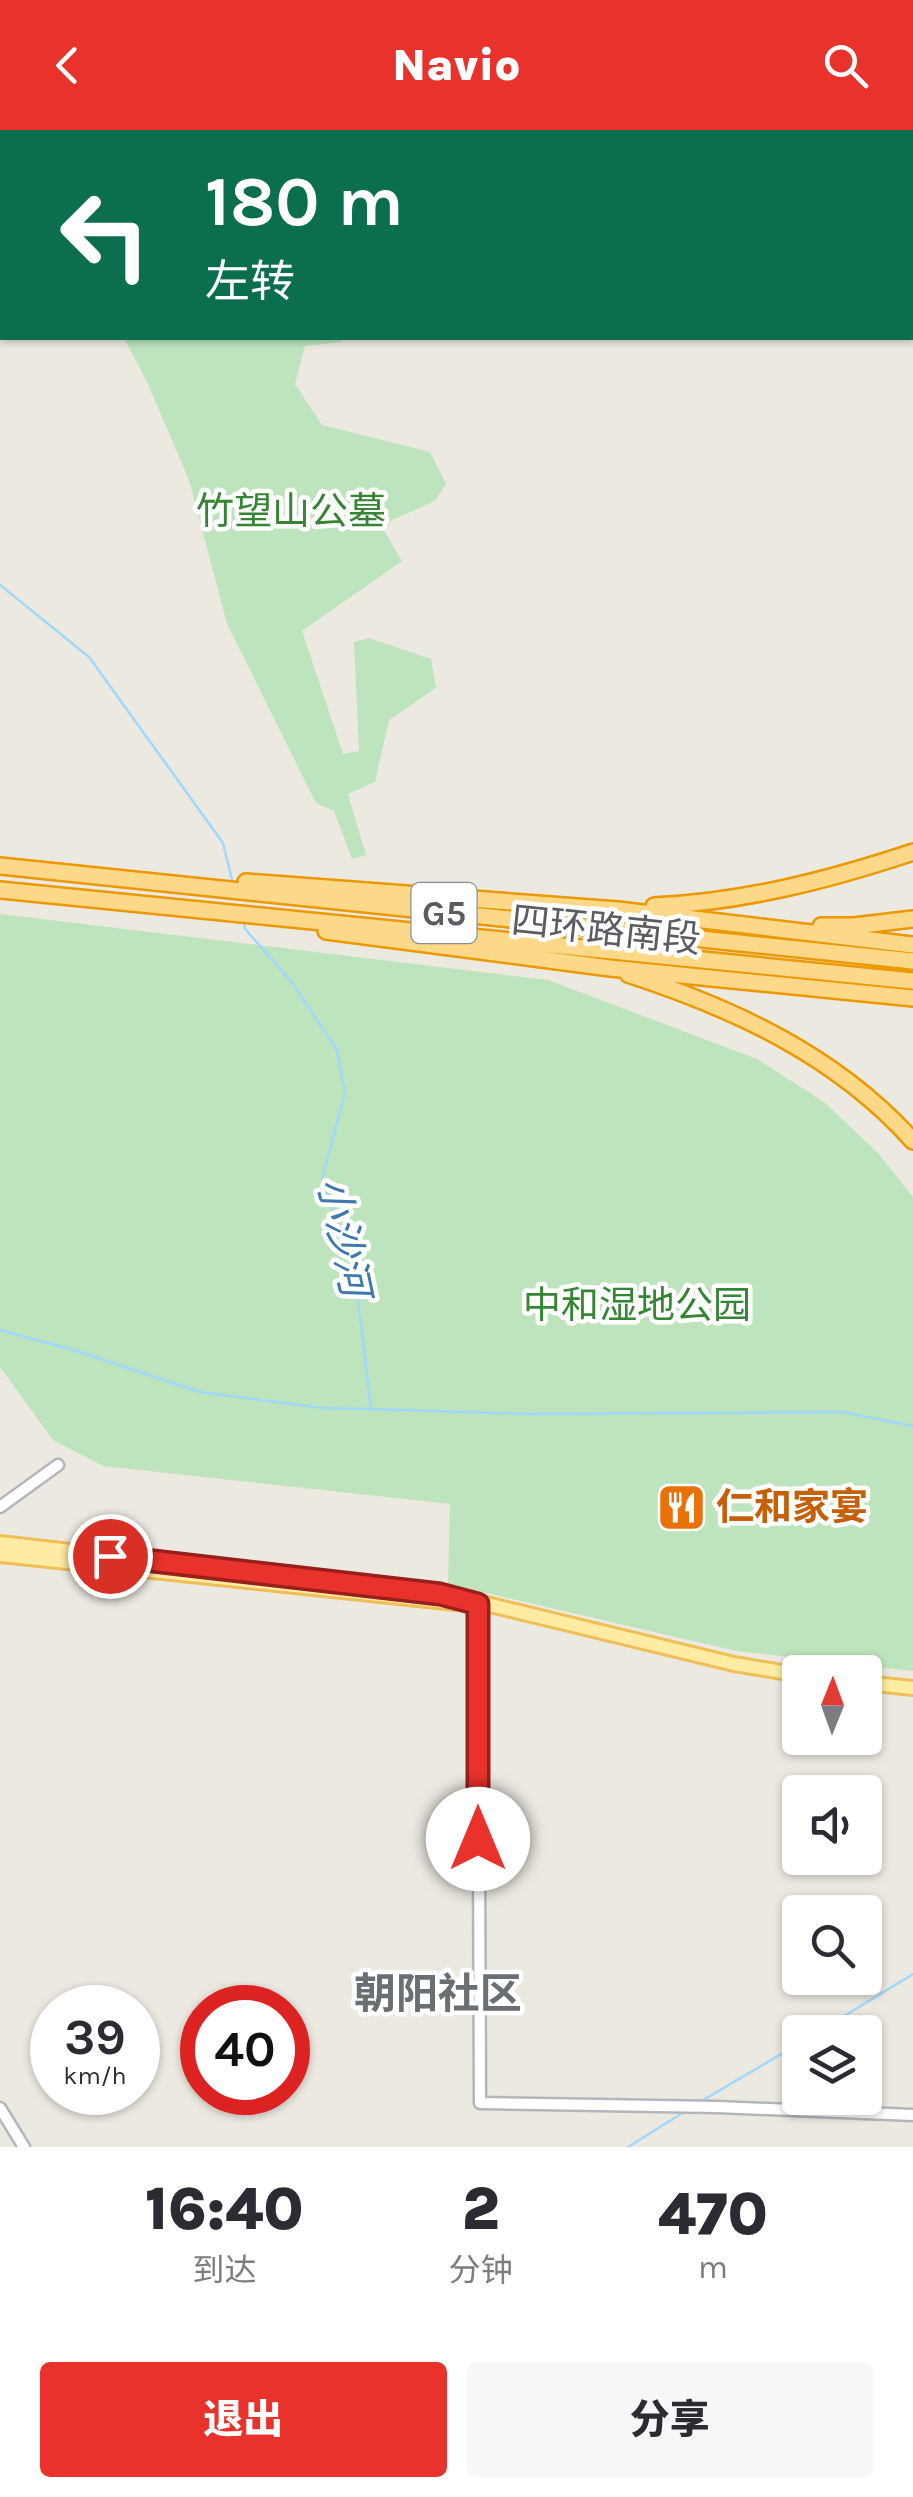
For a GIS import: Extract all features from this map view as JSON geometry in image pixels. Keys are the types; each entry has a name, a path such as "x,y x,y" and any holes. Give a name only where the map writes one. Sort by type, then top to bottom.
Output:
{"highway":[{"path":"266,889 644,910 750,897 850,873 913,852"},
{"name":"四环路南段","path":"0,866 266,889 617,932 890,951 913,961"},
{"path":"0,890 279,921 610,968 642,967 886,987 913,981"},
{"path":"644,910 890,951 913,945"},
{"path":"732,922 854,926 913,919"},
{"name":"四环路南段","path":"279,921 614,951 642,967"},
{"path":"642,967 751,1020 860,1089 913,1140"},
{"path":"886,987 913,998"},
{"path":"860,1089 913,1152"}],"main road":[{"path":"0,1543 440,1594 782,1672"},
{"path":"0,1555 478,1604"},
{"path":"882,1685 913,1688"}],"street":[{"path":"0,1507 58,1465"},
{"path":"478,1604 480,2102 913,2115"},
{"path":"0,2109 24,2147"}],"green space":[{"name":"竹望山公墓","path":"125,340 342,340 305,346 295,384 322,425 430,452 446,484 435,501 381,525 402,561 302,631 343,754 359,751 354,642 369,638 431,659 436,688 389,720 375,782 348,794 366,855 352,859 334,811 316,803 227,624 189,480"},
{"name":"中和湿地公园","path":"0,914 548,980 757,1059 824,1102 878,1153 913,1197 913,1671 882,1667 882,1655 782,1656 736,1651 448,1584 450,1504 103,1466 53,1440 0,1367"}],"waterway":[{"name":"小沙河","path":"0,585 89,657 223,843 233,884"},
{"name":"小沙河","path":"243,920 245,929 290,980 337,1050 345,1093 322,1179 355,1273 371,1409 529,1414 842,1412 913,1426"},
{"path":"0,1330 200,1392 323,1408 370,1409"},
{"path":"846,2015 913,1974"},
{"path":"698,2103 782,2054"},
{"path":"628,2147 687,2110"}],"place":[{"name":"仁和家宴","path":"681,1507"}],"district":[{"name":"朝阳社区","path":"438,1994"}],"route":[{"path":"110,1556 440,1594 478,1604 478,1839"}]}
